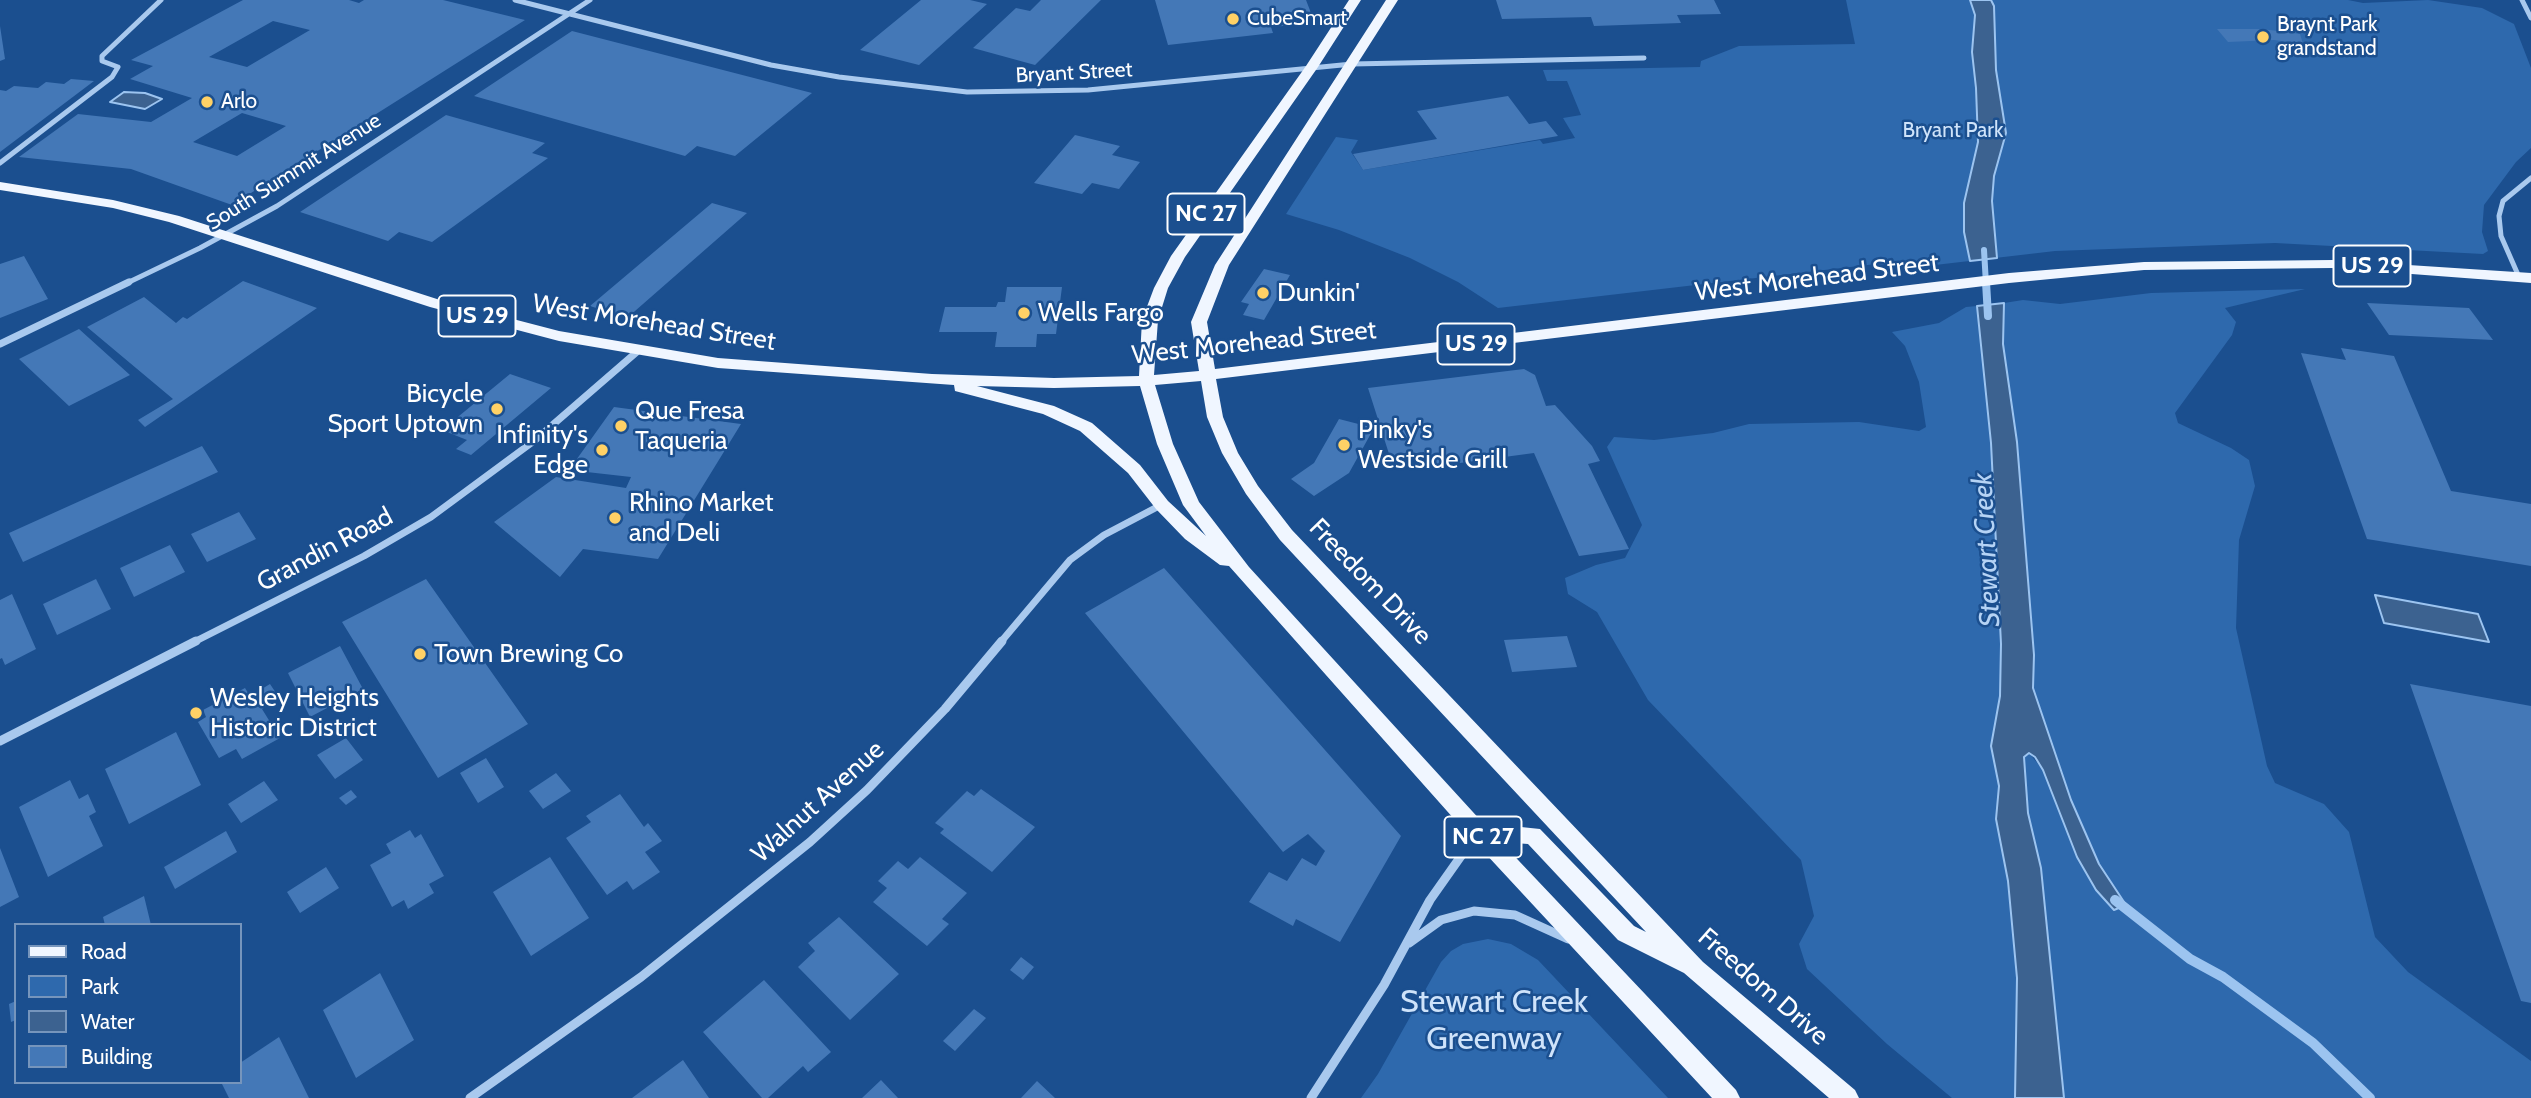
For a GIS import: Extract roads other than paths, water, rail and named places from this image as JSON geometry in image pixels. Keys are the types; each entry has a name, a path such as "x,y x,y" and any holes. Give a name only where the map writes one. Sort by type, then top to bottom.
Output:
{"main road":[{"name":"NC 27","path":"1355,0 1312,67 1178,256 1161,288 1150,320 1146,381 1164,444 1192,505 1242,572 1478,832 1728,1098"},
{"name":"Freedom Drive","path":"1392,0 1222,265 1213,285 1199,322 1215,417 1230,453 1252,490 1286,535 1695,969 1847,1098"},
{"name":"West Morehead Street","path":"0,186 113,204 226,235 462,312 559,335 718,363 932,379 1054,383 1146,381 2010,278 2144,266 2344,265 2525,278"},
{"path":"932,379 1048,410 1086,427 1134,468 1162,505 1191,534 1242,572"},
{"path":"1478,832 1533,835 1626,933 1695,969"}],"street":[{"path":"0,163 112,77 118,67 102,61 102,56 161,0"},
{"name":"Bryant Street","path":"515,0 771,65 839,77 967,92 1088,90 1352,64 1644,58"},
{"name":"South Summit Avenue","path":"0,344 226,235 277,206 590,0"},
{"path":"2522,0 2531,18"},
{"path":"2525,278 2501,236 2498,216 2503,201 2531,178"},
{"name":"Grandin Road","path":"0,741 364,556 431,517 525,448 639,350"},
{"name":"Walnut Avenue","path":"470,1098 641,978 810,842 867,790 946,709 1070,560 1104,535 1162,505"},
{"path":"1311,1098 1384,985 1430,900 1478,832"},
{"path":"1406,946 1423,931 1448,917 1474,911 1500,912 1531,921 1555,932 1598,959"}],"water":[{"path":"1970,0 1991,0 1994,6 1996,70 2006,133 1994,176 1992,201 1997,258 1970,261 1964,232 1964,203 1978,142 1972,52 1975,15"},
{"path":"124,92 145,93 162,99 145,109 110,102"},
{"path":"2004,303 2003,344 2017,442 2034,655 2033,688 2071,800 2099,864 2126,905 2114,910 2096,890 2077,857 2043,770 2029,753 2024,757 2028,813 2041,868 2064,1098 2015,1098 2017,978 2008,881 1996,819 1999,786 1991,746 2000,696 2001,644 1991,443 1977,306"},
{"path":"2375,595 2478,614 2489,642 2384,623"}],"waterway":[{"name":"Stewart Creek","path":"1984,250 1986,284"},
{"name":"Stewart Creek","path":"1986,282 1988,316"},
{"path":"2115,900 2190,959 2223,977 2313,1043 2370,1098"}],"place":[{"name":"CubeSmart","path":"1233,19"},
{"name":"Braynt Park grandstand","path":"2263,37"},
{"name":"Arlo","path":"207,102"},
{"name":"Dunkin'","path":"1263,293"},
{"name":"Wells Fargo","path":"1024,313"},
{"name":"Bicycle Sport Uptown","path":"497,409"},
{"name":"Que Fresa Taqueria","path":"621,426"},
{"name":"Pinky's Westside Grill","path":"1344,445"},
{"name":"Infinity's Edge","path":"602,450"},
{"name":"Rhino Market and Deli","path":"615,518"},
{"name":"Town Brewing Co","path":"420,654"},
{"name":"Wesley Heights Historic District","path":"196,713"}],"park label":[{"name":"Bryant Park","path":"1953,131"},
{"name":"Stewart Creek Greenway","path":"1494,1022"}]}
